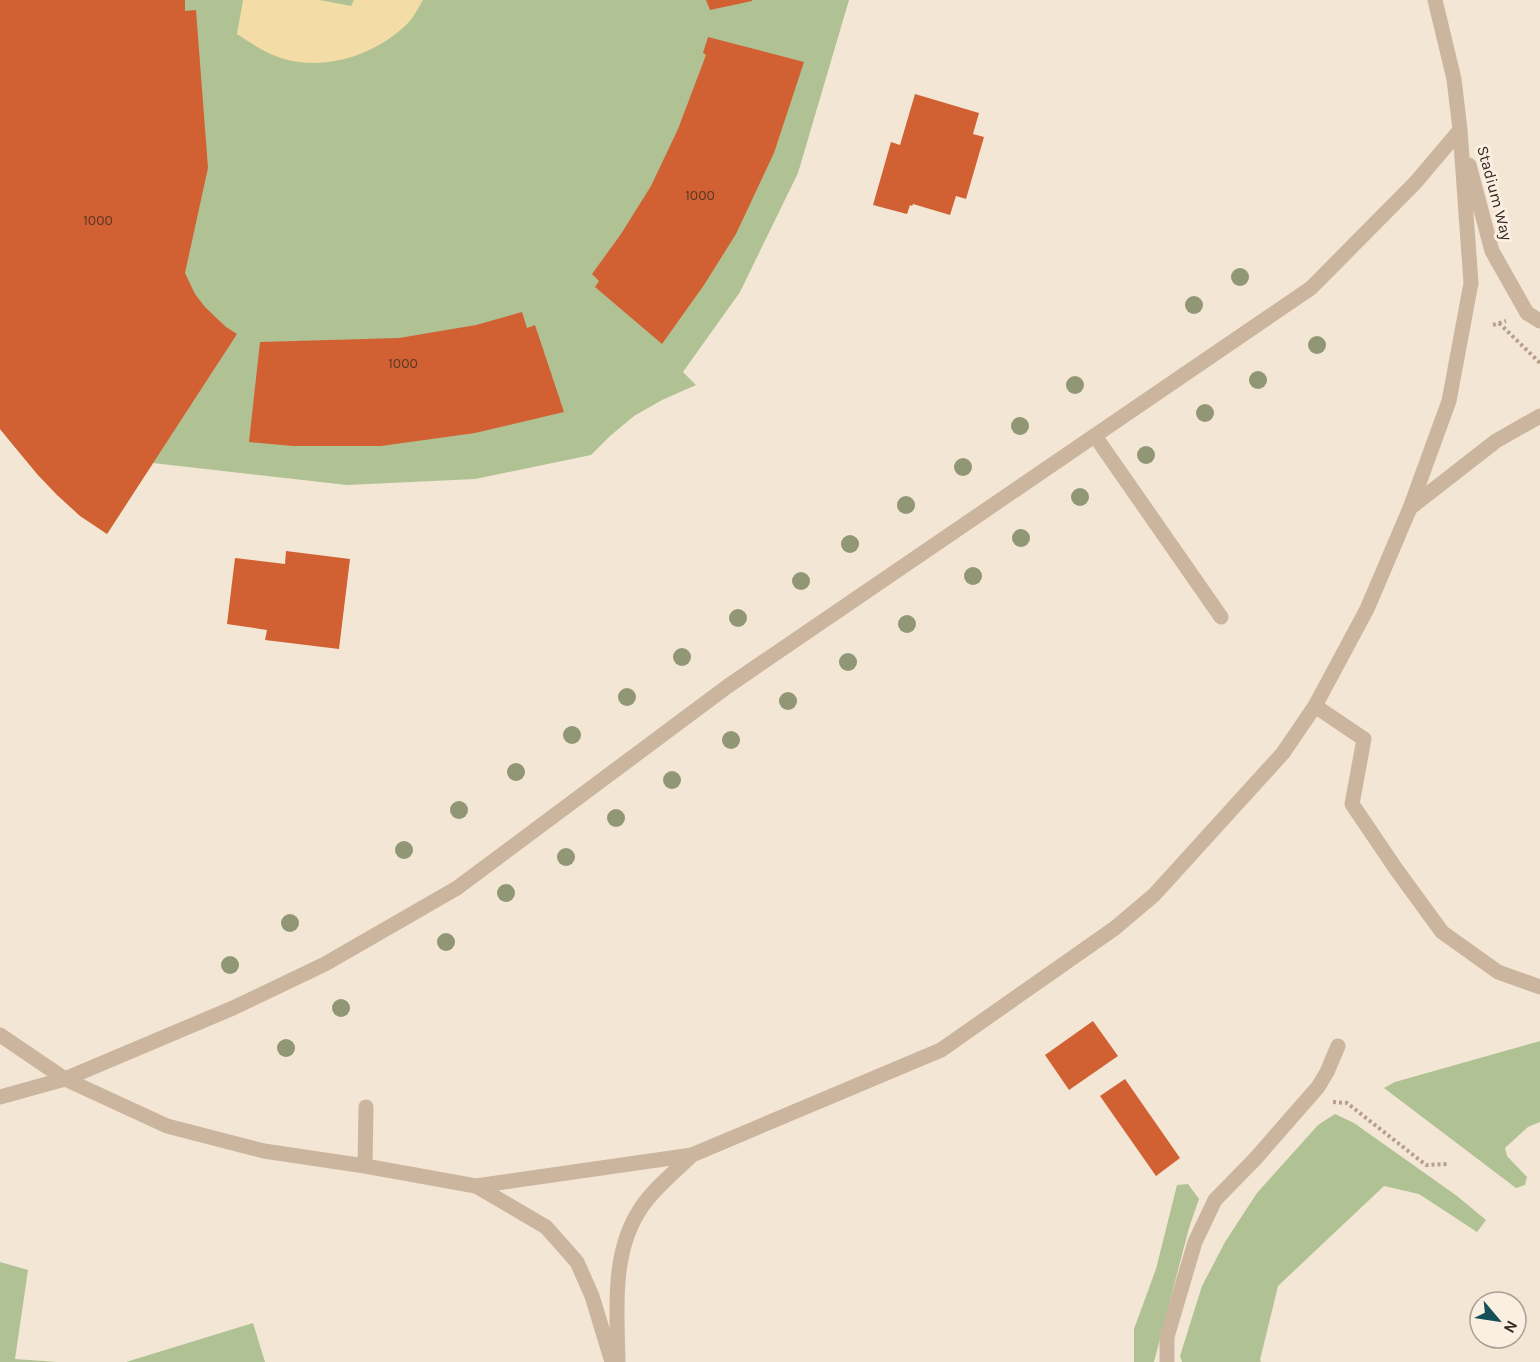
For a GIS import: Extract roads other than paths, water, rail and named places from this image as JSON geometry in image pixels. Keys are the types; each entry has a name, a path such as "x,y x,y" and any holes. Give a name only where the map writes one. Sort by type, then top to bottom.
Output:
{"lane":[{"path":"0,1035 65,1079 167,1126 264,1151 476,1186 692,1155 941,1050 1107,933 1162,886 1283,753 1315,705 1367,609 1410,508 1449,401 1472,283 1454,78 1435,0"},
{"path":"0,1097 65,1079 233,1008 325,964 448,894 728,686 1311,288 1415,183 1460,130"},
{"name":"Stadium Way","path":"1460,130 1492,251 1527,313 1540,321"},
{"path":"1410,508 1496,441 1540,416"},
{"path":"1095,436 1221,617"},
{"path":"1315,705 1364,739 1352,804 1442,933 1498,972 1540,987"},
{"path":"1167,1362 1167,1337 1195,1242 1215,1200 1256,1158 1318,1087 1338,1046"},
{"path":"365,1166 366,1107"},
{"path":"618,1362 617,1290 624,1244 640,1209 692,1155"},
{"path":"476,1186 546,1227 577,1262 592,1296 612,1362"}]}
